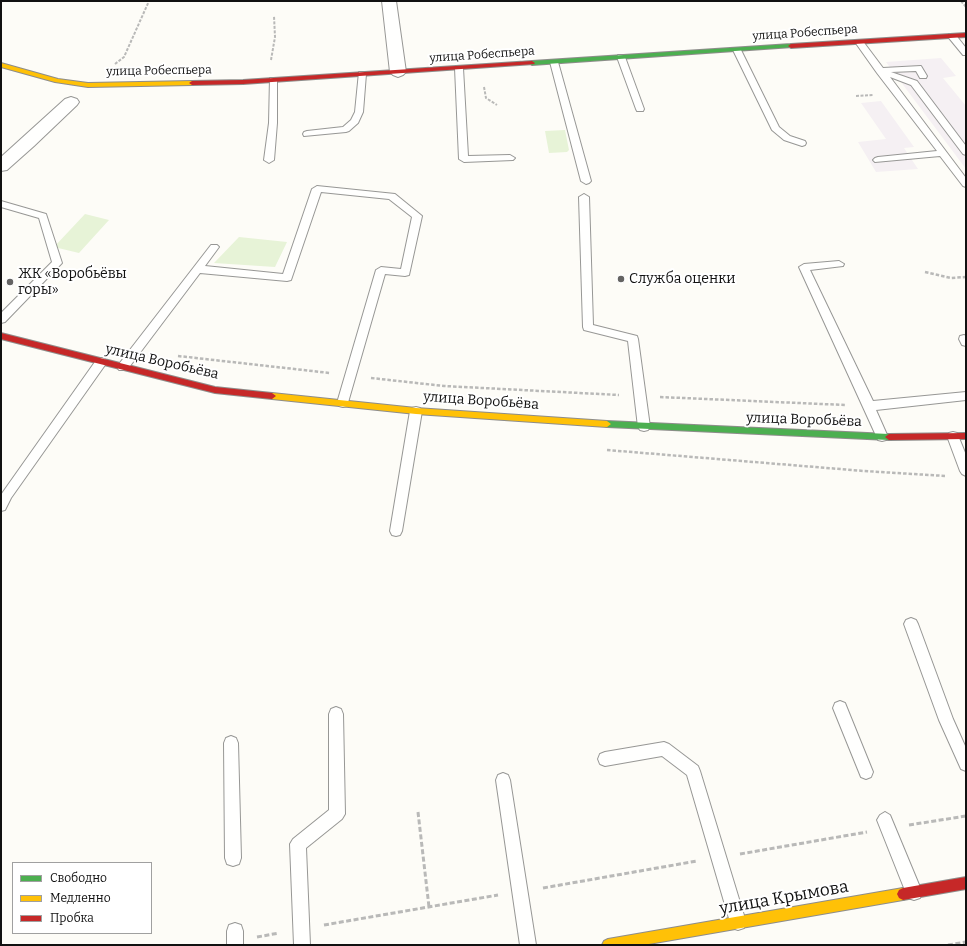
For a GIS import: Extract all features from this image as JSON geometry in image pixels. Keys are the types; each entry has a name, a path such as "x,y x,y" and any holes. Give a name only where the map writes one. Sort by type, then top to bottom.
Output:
{"street":[{"path":"389,1 398,72"},
{"name":"улица Робеспьера","path":"1,65 57,81 88,85 271,80 966,35"},
{"path":"1,166 28,143 71,102"},
{"name":"улица Воробьёва","path":"1,336 215,390 416,411 644,427 882,437 966,436"},
{"name":"улица Крымова","path":"608,945 966,883"}],"lane":[{"path":"952,36 966,53"},
{"path":"859,42 966,184"},
{"path":"737,50 775,128 787,138 802,143"},
{"path":"621,57 640,109"},
{"path":"554,62 586,181"},
{"path":"459,68 464,159 510,158"},
{"path":"880,71 918,68 923,76"},
{"path":"880,71 914,83 966,152"},
{"path":"307,134 346,129 355,121 359,112 362,74"},
{"path":"269,160 273,123 271,80"},
{"path":"878,160 943,153"},
{"path":"198,270 287,278 317,189 392,196 417,216 405,272 381,270 342,403"},
{"path":"584,197 588,327 633,339 644,427"},
{"path":"1,204 43,216 57,263 1,319"},
{"path":"123,367 214,248"},
{"path":"839,264 804,267 870,406 882,437"},
{"path":"1,506 101,362"},
{"path":"870,406 966,396"},
{"path":"396,531 416,411"},
{"path":"953,436 966,471"},
{"path":"911,624 946,720 966,764"},
{"path":"840,708 866,772"},
{"path":"302,945 298,844 336,814 336,714"},
{"path":"231,743 233,858"},
{"path":"605,759 664,749 693,771 738,922"},
{"path":"503,780 528,945"},
{"path":"887,824 914,892"}],"path":[{"path":"88,85 124,57 149,1"},
{"path":"961,1 966,7"},
{"path":"271,80 276,37 274,16"},
{"path":"484,87 486,98 497,105"},
{"path":"925,272 951,278 966,277"},
{"path":"173,355 444,386 848,405"},
{"path":"607,450 864,471 950,476"},
{"path":"418,812 429,907"},
{"path":"235,939 718,858 887,824 966,816"},
{"path":"948,945 966,942"}],"shaded area":[{"path":"941,58 956,76 943,78 966,106 966,169 886,62"},
{"path":"881,101 914,147 904,148 918,169 876,172 858,142 886,139 861,103"}],"green space":[{"path":"565,130 569,150 567,152 549,153 545,131"},
{"path":"85,214 109,220 79,253 54,247"},
{"path":"239,237 287,242 275,267 214,263"}],"traffic: fast":[{"path":"532,63 791,46"},
{"path":"607,424 889,437"}],"traffic: slow":[{"path":"1,65 57,81 88,85 192,83"},
{"path":"272,396 416,411 607,424"},
{"path":"608,945 903,894"}],"traffic: jam":[{"path":"791,46 966,35"},
{"path":"192,83 243,82 532,63"},
{"path":"1,336 215,390 272,396"},
{"path":"889,437 966,436"},
{"path":"903,894 966,883"}],"place":[{"name":"Служба оценки","path":"621,279"},
{"name":"ЖК «Воробьёвы горы»","path":"10,282"}]}
